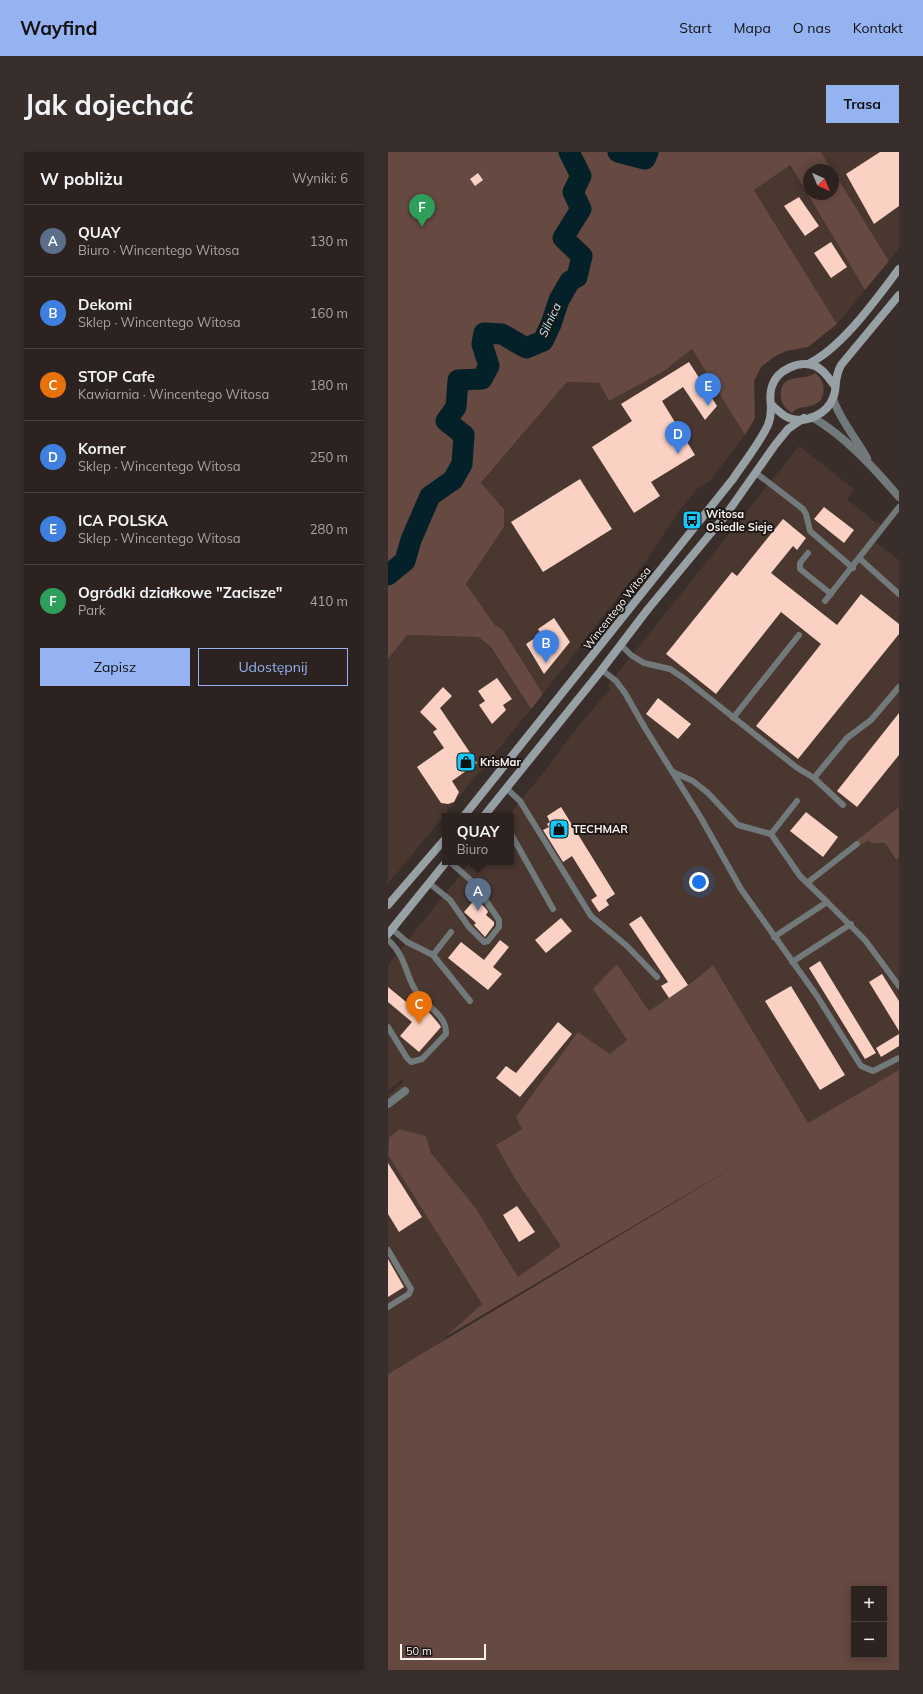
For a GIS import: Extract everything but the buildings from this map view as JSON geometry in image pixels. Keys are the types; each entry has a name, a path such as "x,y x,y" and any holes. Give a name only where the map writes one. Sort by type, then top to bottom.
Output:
{"main road":[{"path":"808,418 788,418 772,405 770,394 772,386 780,373 787,368 807,364 817,360 843,336 879,295 899,269"},
{"path":"488,813 506,788 725,516 788,430 808,418 826,410 833,399 835,378 841,365 899,295"},
{"path":"807,364 818,367 834,384"},
{"name":"Wincentego Witosa","path":"466,813 729,484 765,430 772,413 772,405"},
{"path":"388,905 442,842"},
{"path":"390,931 444,865"}],"street":[{"path":"833,399 837,411 856,437 869,462"},
{"path":"808,418 824,424 869,462 899,497"},
{"path":"388,1104 406,1091"}],"lane":[{"path":"756,473 803,509 806,514 810,531 853,568"},
{"path":"825,601 853,568 872,539 899,507"},
{"path":"808,553 800,563 800,569 831,594"},
{"path":"860,559 899,594"},
{"path":"733,718 799,635"},
{"path":"621,645 644,663 670,669 796,768 814,778 843,805"},
{"path":"602,670 623,690 673,772 741,890 817,996 861,1066 869,1071 873,1071 899,1058"},
{"path":"814,778 847,738 871,720 899,688"},
{"path":"673,772 692,781 708,793 738,825 771,834 792,866 807,883 865,940 899,986"},
{"path":"506,788 520,801 592,916 627,946 657,978"},
{"path":"771,834 798,801"},
{"path":"514,839 553,909"},
{"path":"807,883 856,844"},
{"path":"429,883 450,900 475,934 484,942 488,941 499,927 499,920 474,883 453,865"},
{"path":"774,937 827,902"},
{"path":"792,962 850,924"},
{"path":"390,931 432,955 470,1001"},
{"path":"432,955 451,932"},
{"path":"388,940 399,950 418,993 444,1022 446,1034 422,1059 411,1062 388,1027"},
{"path":"388,1250 411,1289 408,1294 388,1307"}],"shaded area":[{"path":"388,152 821,152 828,164 803,164 803,187 790,165 754,190 837,324 808,347 786,351 774,357 761,367 754,381 755,418 745,435 692,349 664,371 609,401 599,383 567,382 481,483 504,509 504,527 466,584 495,625 503,630 543,694 531,709 490,646 478,637 407,635 388,659"},
{"path":"821,152 899,152 899,248 889,261 839,181 839,164 828,164"},
{"path":"789,165 803,188 803,200 810,200 865,290 837,324 754,190"},
{"path":"839,181 889,261 865,290 811,200 839,200"},
{"path":"692,349 745,435 709,482 698,488 678,512 646,561 543,694 503,630 495,625 466,584 504,527 504,508 481,484 567,382 599,383 609,401 664,371"},
{"path":"815,373 822,382 824,389 821,400 813,405 795,410 792,413 782,403 781,390 784,384 793,379 811,376"},
{"path":"799,446 854,489 847,499 876,523 879,522 886,528 874,541 899,560 899,807 857,840 869,840 872,843 885,843 895,860 899,857 899,1070 808,1123 713,965 649,1012 593,989 627,1040 610,1054 578,1032 522,1129 496,1145 515,1179 562,1246 518,1277 475,1207 431,1153 426,1136 389,1138 388,1148 388,1095 403,1082 402,1079 388,1091 388,965 468,865 471,868 474,865 514,865 514,813 510,813 547,768 571,735 610,689 608,685"},
{"path":"407,635 478,637 489,646 531,709 446,813 442,813 442,818 388,884 388,659"},
{"path":"899,807 899,857 896,860 885,843 871,843 869,840 861,845 857,840"},
{"path":"617,964 649,1011 688,985 713,965 808,1123 899,1070 899,1670 388,1670 388,1374 754,1155 445,1337 482,1304 388,1155 389,1138 399,1129 426,1136 431,1153 475,1207 518,1277 561,1246 515,1179 496,1145 522,1129 516,1117 578,1032 610,1054 627,1040 593,989"},
{"path":"388,1155 482,1304 445,1337 446,1340 388,1374"}],"waterway":[{"name":"Silnica","path":"388,575 405,561 411,540 430,496 453,480 462,464 464,435 446,421 456,407 458,380 482,379 489,366 482,344 484,333 502,334 526,348 543,341 551,324 559,300 570,281 577,277 582,256 563,238 581,209 573,192 581,176 569,152"},
{"name":"Silnica","path":"618,152 645,159 648,152"}],"place":[{"name":"Ogródki działkowe \"Zacisze\"","path":"422,227"},
{"name":"ICA POLSKA","path":"708,406"},
{"name":"Korner","path":"678,454"},
{"name":"Witosa Osiedle Sieje","path":"692,520"},
{"name":"Dekomi","path":"546,663"},
{"name":"KrisMar","path":"466,762"},
{"name":"TECHMAR","path":"559,829"},
{"name":"QUAY","path":"478,911"},
{"name":"STOP Cafe","path":"419,1024"}]}
